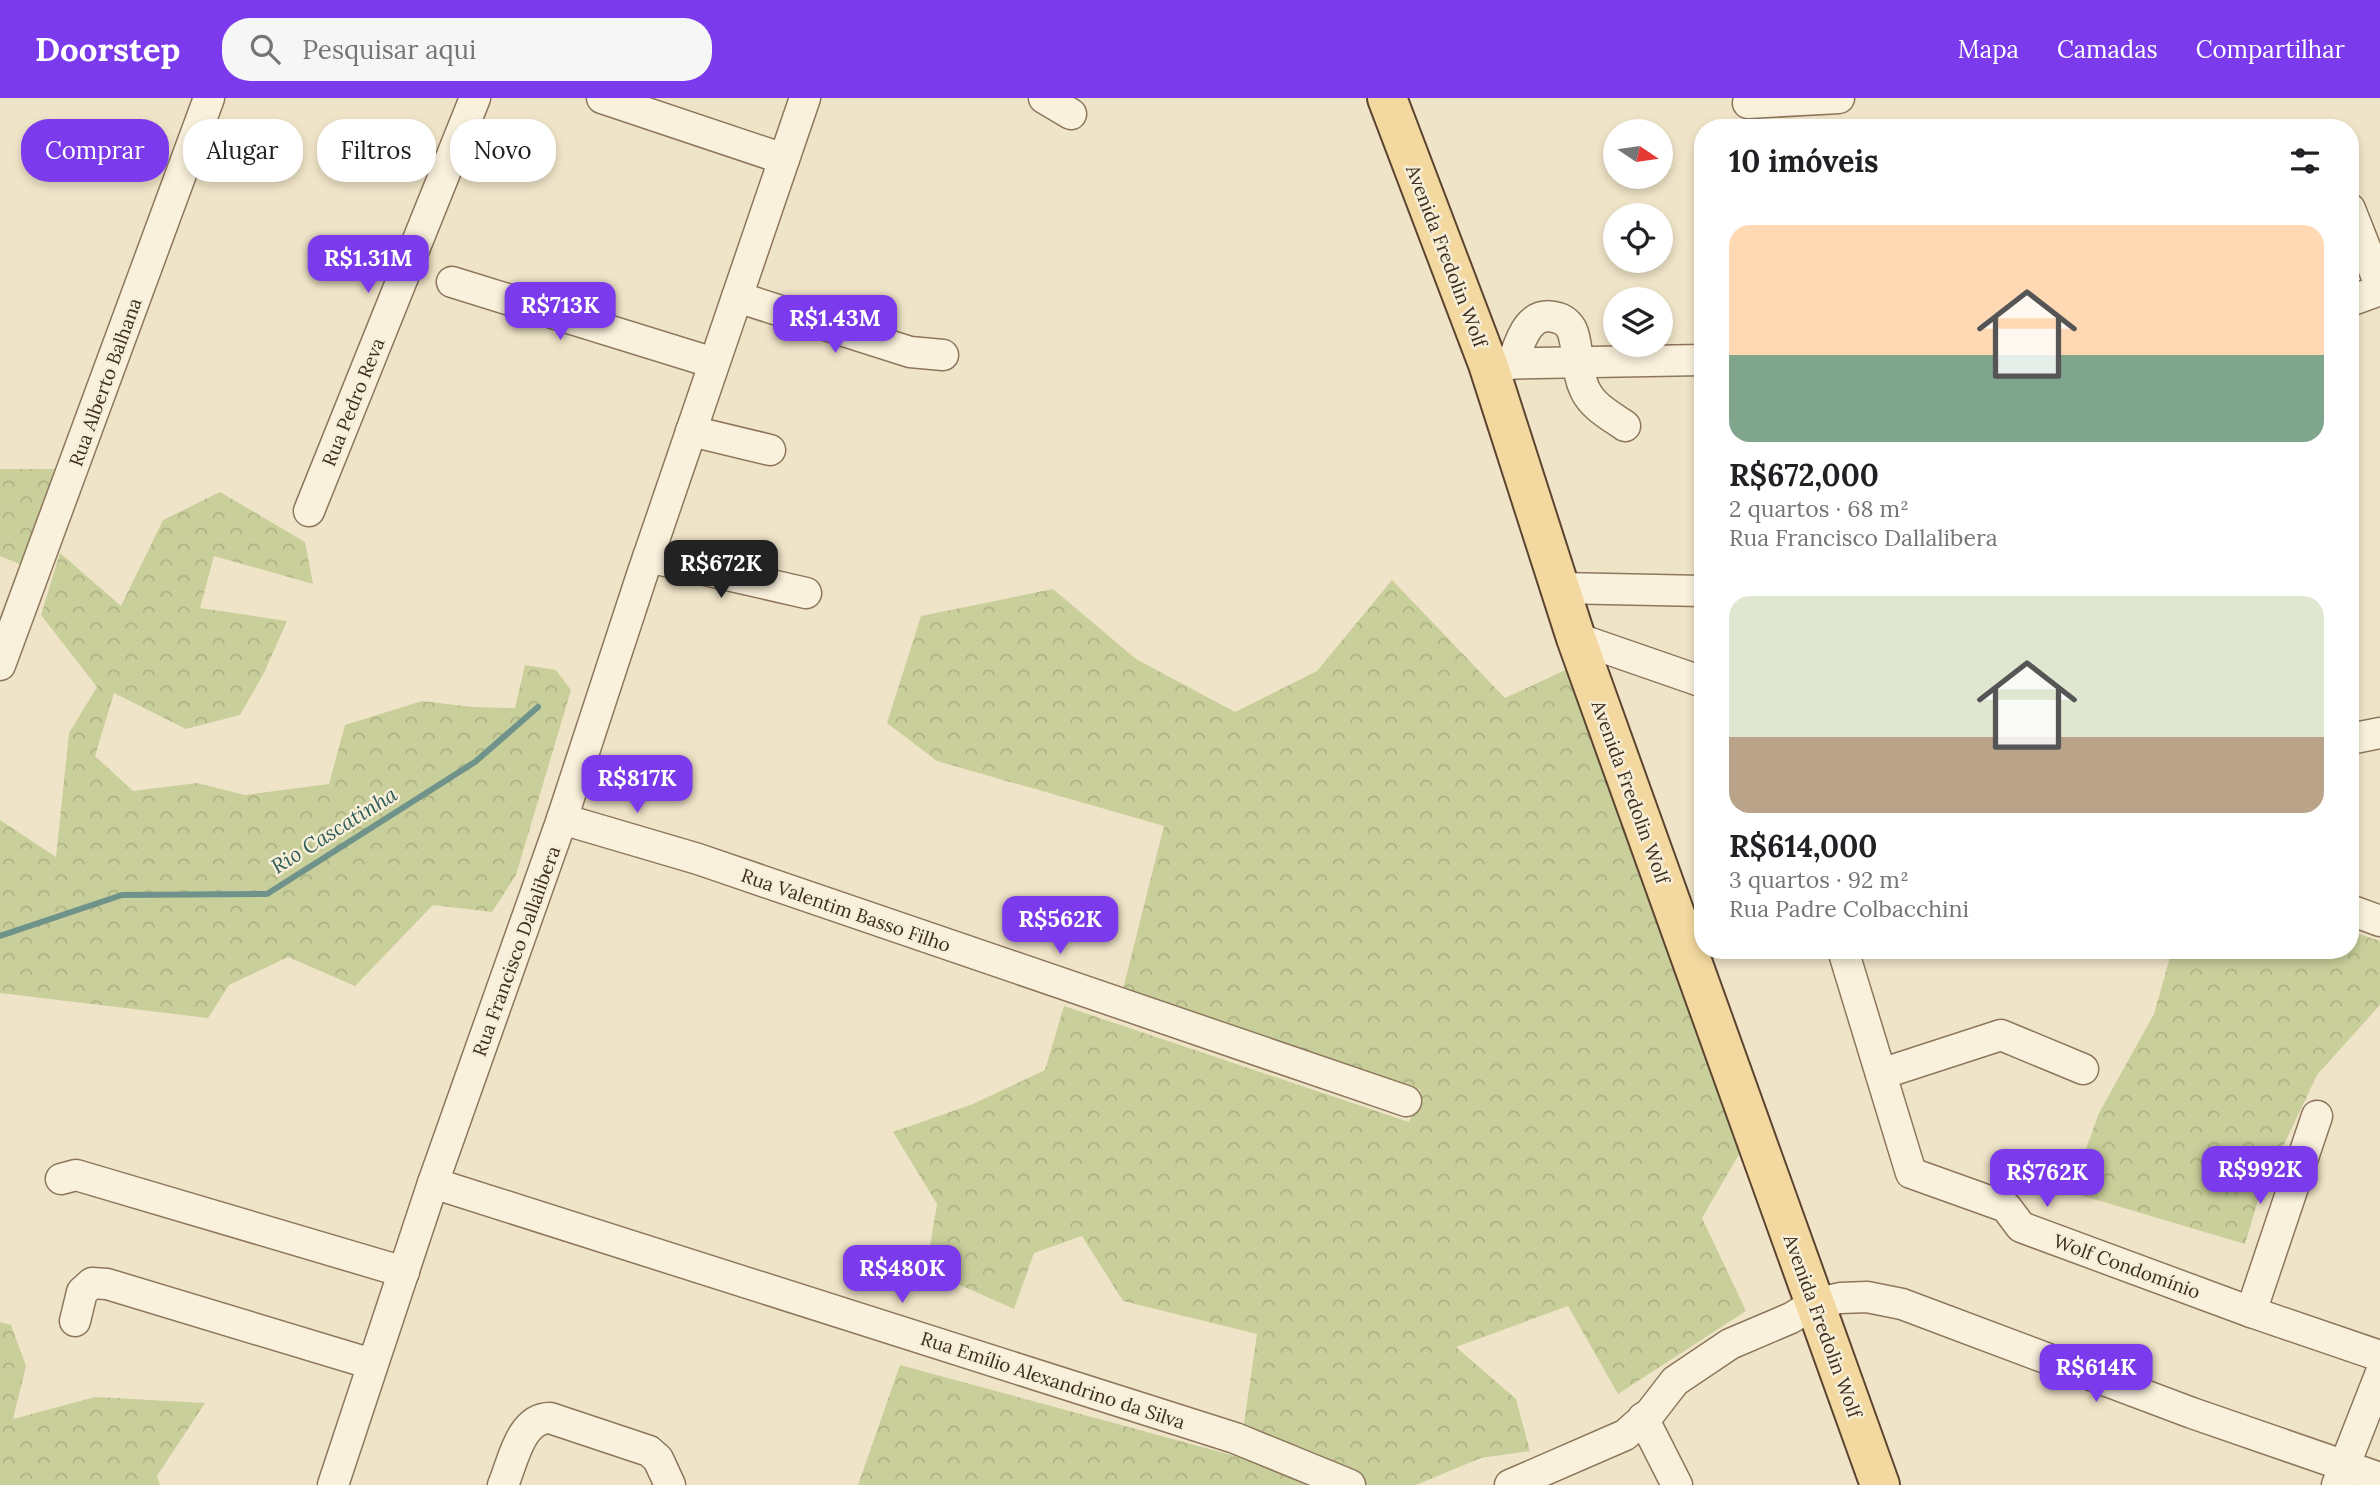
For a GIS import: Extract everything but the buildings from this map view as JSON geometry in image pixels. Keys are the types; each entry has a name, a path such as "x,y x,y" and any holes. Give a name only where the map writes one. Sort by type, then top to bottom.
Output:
{"main road":[{"name":"Avenida Fredolin Wolf","path":"1387,98 1500,364 1576,638 1880,1485"}],"street":[{"name":"Rua Alberto Balhana","path":"0,666 209,98"},
{"name":"Rua Pedro Reva","path":"309,511 475,98"},
{"path":"602,98 784,159"},
{"name":"Rua Francisco Dallalibera","path":"333,1485 433,1183 562,819 648,557 805,98"},
{"path":"1044,98 1071,114"},
{"path":"1750,110 1839,98"},
{"path":"2359,232 2380,287 2359,297"},
{"path":"452,282 714,363"},
{"path":"737,296 910,352 943,355"},
{"path":"1500,364 1534,320 1549,315 1564,320 1572,331 1576,362 1585,391 1595,404 1625,426"},
{"path":"1500,364 1694,360"},
{"path":"691,431 770,450"},
{"path":"648,557 806,593"},
{"path":"1560,588 1694,591"},
{"path":"1576,638 1694,679"},
{"path":"2359,737 2380,733"},
{"name":"Rua Valentim Basso Filho","path":"562,819 698,859 1406,1101"},
{"path":"2359,913 2380,921"},
{"name":"Wolf Condomínio","path":"1846,959 1911,1173 2006,1207 2021,1227 2251,1312 2380,1356"},
{"path":"1881,1074 2000,1035 2083,1069"},
{"path":"2251,1312 2317,1116"},
{"path":"61,1179 76,1175 404,1272"},
{"name":"Rua Emílio Alexandrino da Silva","path":"433,1183 1236,1438 1350,1485"},
{"path":"75,1321 82,1292 92,1283 107,1284 372,1364"},
{"path":"1510,1485 1625,1435 1675,1381 1730,1344 1791,1318 1814,1304 1840,1298 1867,1297 1902,1304 2192,1413 2340,1474 2380,1478"},
{"path":"2340,1474 2380,1375"},
{"path":"503,1485 526,1428 539,1418 550,1418 649,1451 658,1459 670,1485"},
{"path":"1643,1418 1677,1485"}],"green space":[{"path":"0,469 72,469 22,565 0,556"},
{"path":"220,492 305,542 313,584 214,556 200,608 287,621 264,673 240,715 186,729 114,693 95,756 133,791 197,783 245,795 329,784 345,725 422,701 473,707 515,708 525,665 556,670 571,690 516,875 492,912 433,905 355,986 288,957 229,985 208,1018 0,993 0,820 56,857 69,733 97,687 41,615 60,553 121,606 163,520"},
{"path":"1392,580 1505,698 1574,666 1741,1151 1702,1218 1746,1311 1618,1394 1568,1306 1456,1347 1516,1399 1530,1451 1481,1458 1416,1485 858,1485 900,1365 1239,1457 1257,1334 1123,1301 1082,1236 1034,1253 1014,1309 926,1270 937,1204 893,1132 973,1104 1045,1070 1064,1006 1409,1122 1421,1090 1123,989 1164,826 937,761 887,723 921,616 1053,589 1136,659 1235,712 1317,671"},
{"path":"2359,934 2380,941 2380,1005 2317,1075 2259,1197 2245,1244 2070,1192 2099,1113 2154,1014 2169,959 2359,959"},
{"path":"0,1322 11,1325 26,1366 13,1419 95,1397 205,1403 157,1476 160,1485 0,1485"}],"waterway":[{"name":"Rio Cascatinha","path":"0,936 122,895 267,894 475,762 538,707"}]}
